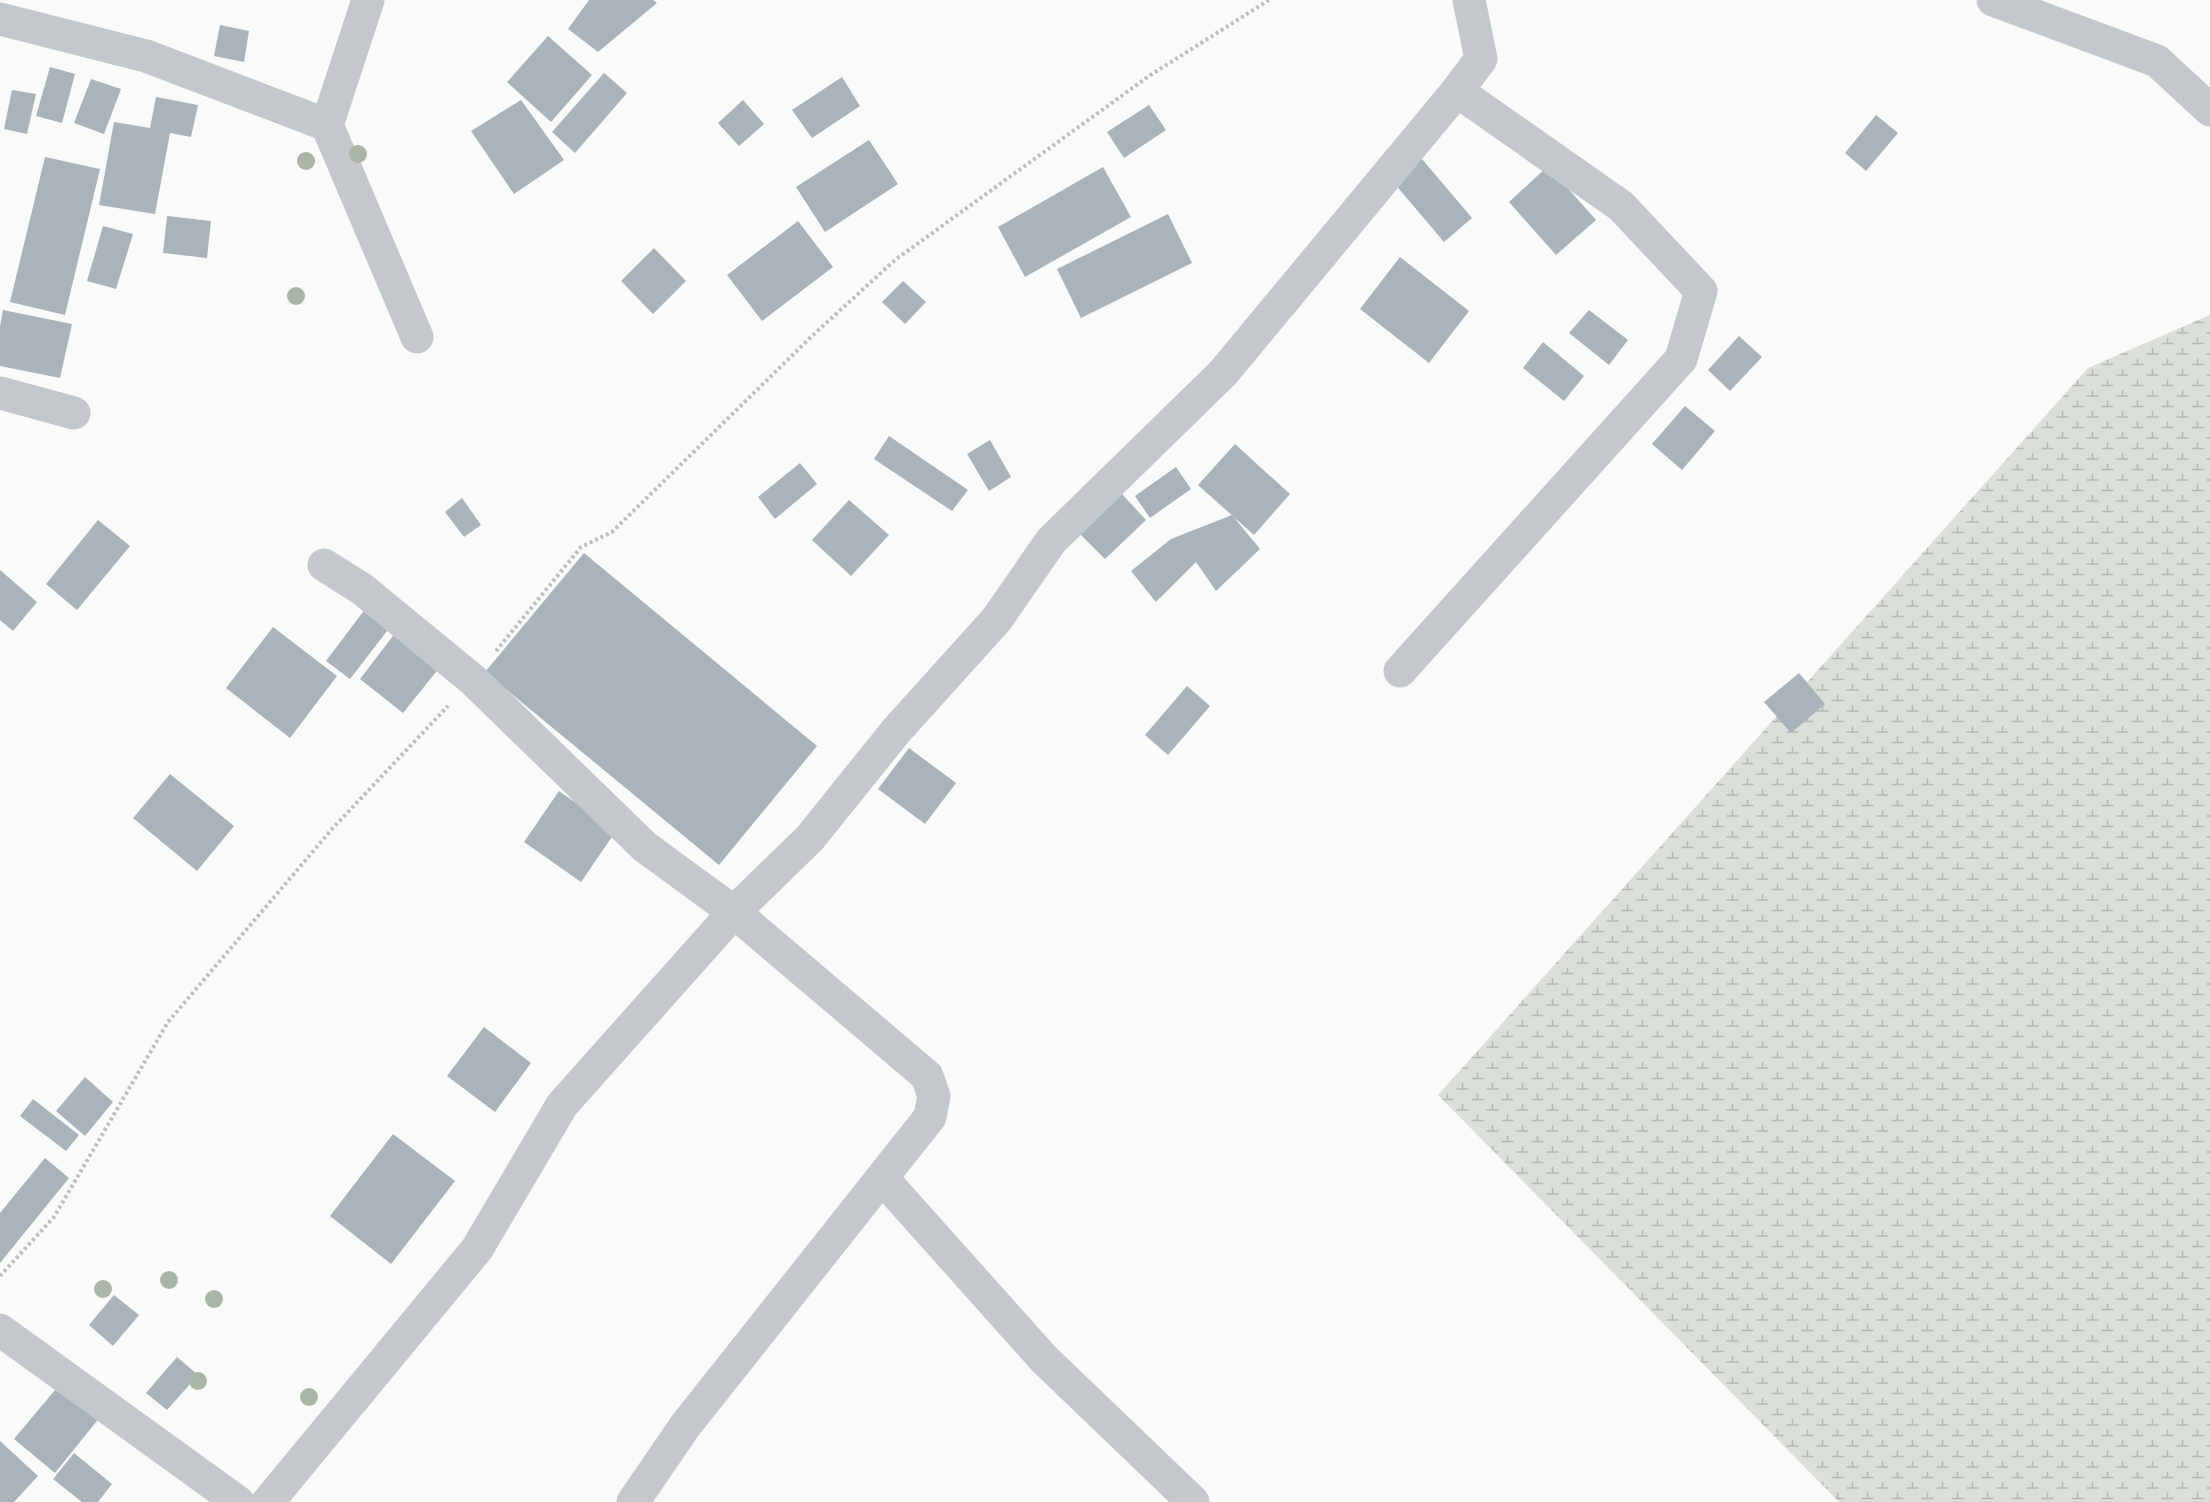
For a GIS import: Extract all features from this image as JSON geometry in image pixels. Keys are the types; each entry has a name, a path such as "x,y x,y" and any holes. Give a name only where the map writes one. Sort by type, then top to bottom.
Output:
{"street":[{"path":"368,0 327,125 417,336"},
{"path":"268,1502 477,1249 562,1105 728,922 734,912 810,838 896,731 997,619 1051,541 1223,373 1458,91 1480,58 1469,0"},
{"path":"1993,0 2157,61 2210,110"},
{"path":"0,19 146,56 327,125"},
{"path":"1400,671 1681,359 1701,291 1621,206 1458,91"},
{"path":"0,393 74,413"},
{"path":"324,565 362,589 473,680 645,847 734,912 927,1076 934,1096 930,1117 685,1426 633,1502"},
{"path":"883,1179 1044,1359 1193,1502"},
{"path":"0,1330 238,1502"}],"path":[{"path":"0,1276 54,1217 168,1022 332,829 473,680 581,547 612,532 812,336 895,260 1149,76 1269,0"}],"green space":[{"path":"2210,315 2210,1502 1839,1502 1438,1095 2088,368"}],"building":[{"path":"589,0 653,0 657,3 598,52 568,29"},
{"path":"220,25 249,31 244,62 214,56"},
{"path":"548,36 592,75 551,122 507,82"},
{"path":"50,67 75,74 62,123 36,116"},
{"path":"604,73 627,93 575,153 552,132"},
{"path":"842,77 860,106 812,138 792,110"},
{"path":"91,79 121,89 104,134 74,123"},
{"path":"12,90 36,94 27,134 4,129"},
{"path":"156,97 198,105 191,137 170,133 155,214 99,205 114,122 150,128"},
{"path":"521,100 564,160 514,194 471,131"},
{"path":"743,100 764,124 739,146 718,123"},
{"path":"1149,105 1166,130 1124,158 1107,132"},
{"path":"1876,115 1898,133 1866,171 1845,153"},
{"path":"869,140 898,184 825,232 796,187"},
{"path":"45,157 100,169 65,315 10,302"},
{"path":"1422,159 1472,218 1444,242 1394,183"},
{"path":"1548,166 1596,220 1556,255 1509,202"},
{"path":"1103,167 1131,217 1025,277 998,227"},
{"path":"1168,214 1192,263 1081,318 1057,269"},
{"path":"167,216 211,221 207,258 163,253"},
{"path":"798,221 833,267 762,321 727,275"},
{"path":"103,226 133,234 116,289 87,281"},
{"path":"654,248 686,281 653,314 621,281"},
{"path":"1400,257 1469,311 1429,363 1360,309"},
{"path":"903,281 926,302 905,324 882,302"},
{"path":"3,310 72,324 60,378 0,366 0,326"},
{"path":"1589,310 1628,340 1609,365 1569,333"},
{"path":"1739,336 1762,357 1730,391 1708,370"},
{"path":"1543,342 1584,376 1564,401 1523,368"},
{"path":"1685,406 1715,431 1682,470 1652,444"},
{"path":"889,436 968,490 952,511 874,459"},
{"path":"990,440 1011,477 989,491 967,454"},
{"path":"1235,444 1290,494 1254,535 1198,485"},
{"path":"800,463 817,484 775,519 758,497"},
{"path":"1176,467 1191,489 1150,518 1135,496"},
{"path":"1121,493 1146,520 1105,559 1079,533"},
{"path":"462,498 481,525 464,537 445,512"},
{"path":"849,500 889,535 851,576 812,540"},
{"path":"1232,515 1260,549 1216,591 1196,562 1156,602 1131,571 1171,539"},
{"path":"98,520 130,546 77,610 46,584"},
{"path":"584,553 817,746 719,865 485,672"},
{"path":"0,570 37,602 13,631 0,620"},
{"path":"369,604 394,622 350,679 326,661"},
{"path":"273,627 337,676 290,738 226,688"},
{"path":"396,632 440,667 403,713 360,679"},
{"path":"1799,673 1825,704 1791,733 1764,702"},
{"path":"1187,686 1210,706 1168,755 1145,735"},
{"path":"909,748 956,783 925,824 878,789"},
{"path":"170,774 234,826 197,871 133,818"},
{"path":"559,791 616,831 581,882 524,842"},
{"path":"484,1027 531,1063 495,1112 447,1076"},
{"path":"85,1077 113,1102 85,1136 56,1111"},
{"path":"33,1099 79,1135 66,1151 20,1116"},
{"path":"393,1134 455,1181 391,1264 330,1216"},
{"path":"45,1158 69,1178 0,1263 0,1213"},
{"path":"114,1295 139,1315 113,1346 89,1325"},
{"path":"177,1357 198,1375 167,1410 146,1393"},
{"path":"60,1384 100,1417 55,1473 14,1439"},
{"path":"0,1441 38,1476 14,1502 0,1502"},
{"path":"74,1453 112,1484 98,1502 82,1502 53,1479"}]}
